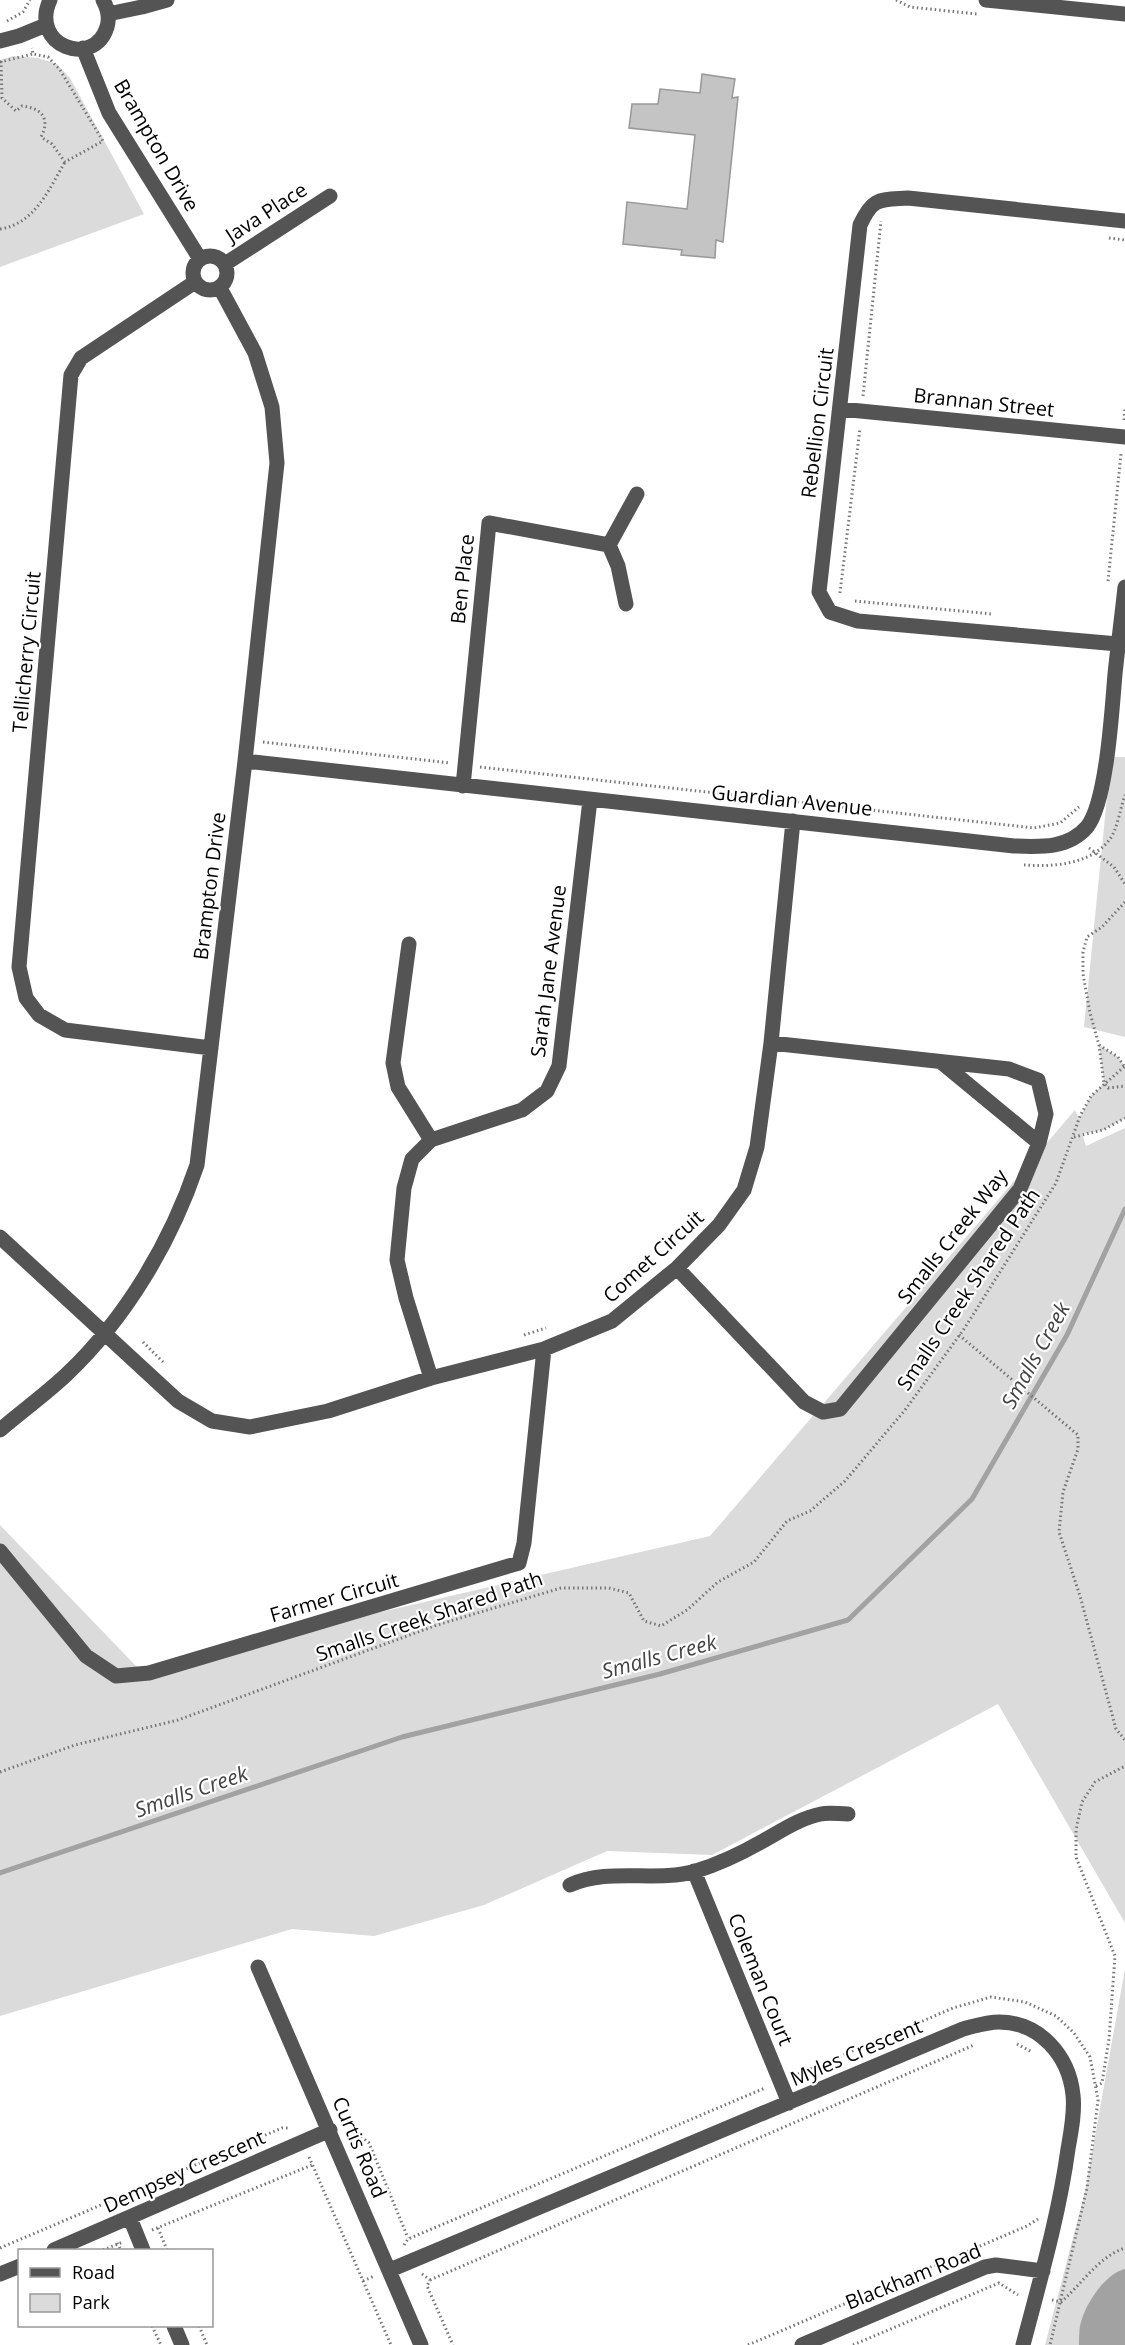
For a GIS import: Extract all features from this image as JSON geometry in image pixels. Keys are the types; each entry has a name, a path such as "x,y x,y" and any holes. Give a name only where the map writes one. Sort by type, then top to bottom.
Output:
{"street":[{"path":"49,0 45,17 46,25 56,42 73,49 92,45 105,32 106,7 142,7 167,0"},
{"path":"986,0 1125,14"},
{"path":"0,41 46,25"},
{"name":"Brampton Drive","path":"83,48 110,113 200,259"},
{"name":"Java Place","path":"225,264 330,196"},
{"name":"Rebellion Circuit","path":"1118,644 858,621 830,612 819,592 860,225 868,207 882,200 908,198 1125,221"},
{"path":"213,256 225,264 227,280 220,288 204,290 195,282 193,272 200,259 213,256"},
{"name":"Tellicherry Circuit","path":"195,282 81,358 71,375 20,967 26,998 39,1016 65,1030 211,1048"},
{"name":"Brampton Drive","path":"0,1430 66,1374 105,1332 134,1292 166,1240 184,1202 197,1165 204,1124 248,738 277,463 272,407 258,364 220,288"},
{"name":"Brannan Street","path":"840,409 1124,437"},
{"path":"626,604 618,566 609,545 637,494"},
{"name":"Ben Place","path":"463,786 489,523 609,545"},
{"path":"1075,837 1087,826 1097,809 1117,731 1118,644 1125,587"},
{"name":"Guardian Avenue","path":"245,761 1014,846 1058,845 1075,837"},
{"name":"Sarah Jane Avenue","path":"431,1378 406,1298 397,1260 404,1188 412,1159 431,1140 522,1110 548,1091 559,1066 590,800"},
{"name":"Comet Circuit","path":"0,1237 178,1401 212,1421 250,1427 328,1411 431,1378 544,1348 612,1322 677,1268 719,1225 744,1190 757,1147 771,1043 794,821"},
{"path":"409,944 393,1063 398,1087 431,1140"},
{"name":"Smalls Creek Way","path":"677,1268 804,1402 823,1412 840,1409 1020,1189 1039,1143 1046,1114 1038,1080 1009,1069 771,1043"},
{"path":"941,1062 1039,1143"},
{"name":"Farmer Circuit","path":"0,1551 86,1656 116,1676 149,1673 519,1563 524,1543 544,1348"},
{"path":"570,1885 584,1879 603,1876 680,1874 694,1871 747,1850 792,1825 822,1813 848,1814"},
{"name":"Coleman Court","path":"694,1871 789,2103"},
{"name":"Curtis Road","path":"258,1967 329,2127 421,2345"},
{"name":"Myles Crescent","path":"390,2270 963,2029 998,2022 1011,2023 1027,2028 1055,2048 1063,2060 1073,2095 1065,2173 1043,2271 1023,2345"},
{"name":"Dempsey Crescent","path":"56,2249 303,2142 329,2127"},
{"path":"130,2218 140,2243"},
{"name":"Blackham Road","path":"802,2345 986,2267 996,2265 1043,2271"},
{"path":"0,2274 18,2267"},
{"path":"175,2327 182,2345"}],"path":[{"path":"0,23 23,12 30,0"},
{"path":"23,12 30,32 33,54"},
{"path":"0,229 17,224 41,204 65,162 103,141 60,70 48,57 33,54 0,62 1,94 8,105 16,111 22,106 40,111 46,119 42,137 52,144 65,162"},
{"path":"840,600 882,220"},
{"path":"1101,237 1125,240"},
{"path":"1108,585 1125,408"},
{"path":"859,428 870,428"},
{"path":"851,601 1001,615"},
{"path":"248,738 269,743 1034,828 1060,823 1082,804"},
{"path":"1075,837 1114,867 1125,884"},
{"path":"1125,902 1102,927 1087,937 1083,952 1083,974 1099,1045 1104,1083 1108,1088 1125,1086"},
{"path":"1099,1045 1118,1057 1124,1067"},
{"name":"Smalls Creek Shared Path","path":"0,1772 75,1744 178,1719 437,1625 561,1588 609,1588 629,1593 644,1621 661,1626 687,1610 718,1582 754,1562 787,1521 810,1511 845,1481 905,1410 959,1335 1056,1183 1080,1116 1091,1096 1124,1067"},
{"path":"1072,1137 1103,1130 1125,1118"},
{"path":"521,1336 551,1327"},
{"path":"959,1335 1078,1435 1078,1449 1063,1492 1059,1532 1080,1596 1116,1729 1125,1740"},
{"path":"143,1342 168,1368"},
{"path":"1096,2086 1102,2083 1109,2039 1115,1956 1077,1857 1076,1830 1082,1802 1095,1782 1125,1766"},
{"path":"404,2246 408,2239 953,2008 992,1997 1025,2002 1056,2016 1074,2033 1090,2057 1098,2100 1088,2188 1050,2345"},
{"path":"1008,2041 1017,2043 1037,2055"},
{"path":"453,2345 427,2286 430,2280 980,2042"},
{"path":"329,2127 342,2120 369,2143 408,2239 419,2273 430,2280"},
{"path":"0,2248 282,2128 294,2128 313,2164 391,2345"},
{"path":"108,2249 140,2243 158,2228 313,2164"},
{"path":"748,2345 1027,2226 1041,2217 1037,2228"},
{"path":"158,2228 167,2249"},
{"path":"1061,2302 1089,2272 1109,2256 1125,2248"},
{"path":"1016,2305 1025,2268"},
{"path":"853,2345 999,2283 1018,2295"},
{"path":"1036,2296 1061,2302"},
{"path":"153,2327 161,2345"},
{"path":"200,2327 207,2345"}],"green space":[{"path":"13,56 38,58 57,64 70,78 144,214 0,267 0,60"},
{"path":"1111,757 1125,757 1125,1037 1084,1027"},
{"path":"1099,1045 1118,1057 1125,1066 1125,1118 1103,1130 1082,1134 1086,1146 1125,1128 1125,1923 998,1704 712,1855 607,1851 484,1905 374,1936 292,1929 0,2016 0,1525 138,1668 710,1536 1075,1110 1079,1119 1091,1096 1104,1083"},
{"path":"1125,1969 1125,2345 1045,2345 1085,2192"}],"shaded area":[{"path":"1125,2269 1125,2345 1079,2345 1080,2326 1090,2300 1110,2277"}],"building":[{"path":"702,74 735,79 732,98 738,97 723,242 716,240 715,258 681,255 682,250 623,244 627,202 687,209 695,135 629,128 632,104 658,104 660,89 700,93"}],"waterway":[{"name":"Smalls Creek","path":"0,1873 402,1737 660,1674 848,1620 972,1499 1067,1335 1125,1209"}]}
